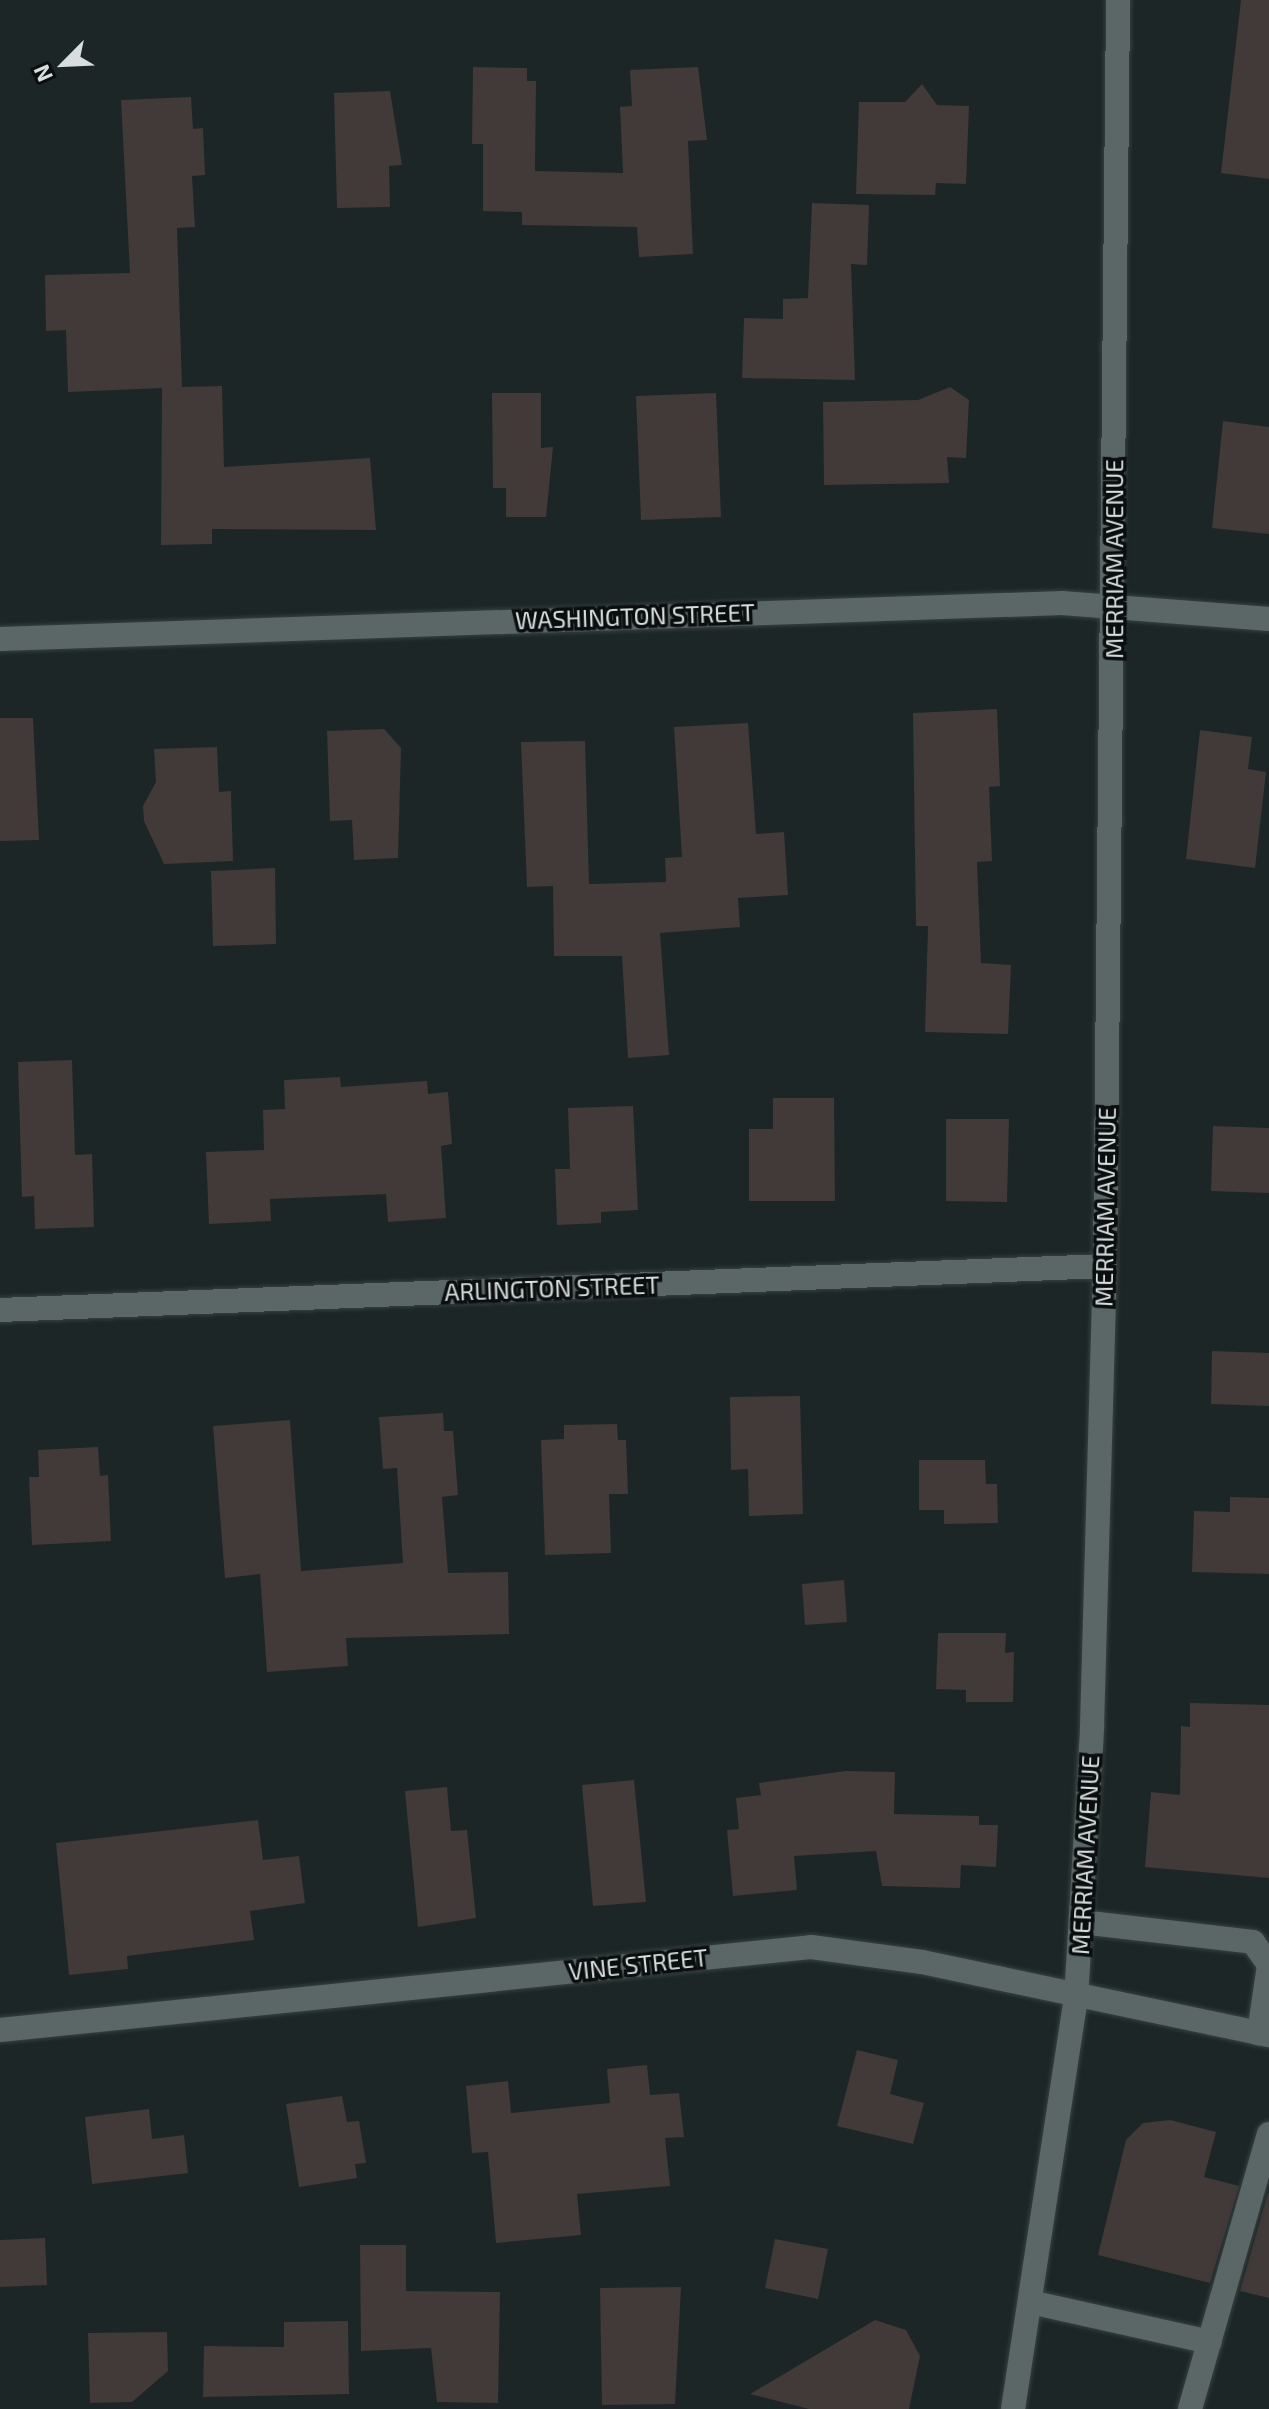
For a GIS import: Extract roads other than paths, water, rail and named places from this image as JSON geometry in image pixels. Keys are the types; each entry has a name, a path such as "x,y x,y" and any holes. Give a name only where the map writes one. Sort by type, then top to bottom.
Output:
{"street":[{"name":"MERRIAM AVENUE","path":"1013,2409 1076,1999 1081,1922 1105,1266 1118,0"},
{"name":"WASHINGTON STREET","path":"0,639 1114,603 1269,619"},
{"name":"ARLINGTON STREET","path":"0,1310 1105,1266"},
{"path":"1081,1922 1253,1942 1269,1965 1264,2034"},
{"name":"VINE STREET","path":"0,2030 811,1947 922,1962 1076,1999 1264,2034"},
{"path":"1190,2409 1269,2134"},
{"path":"1030,2302 1210,2342"}]}
